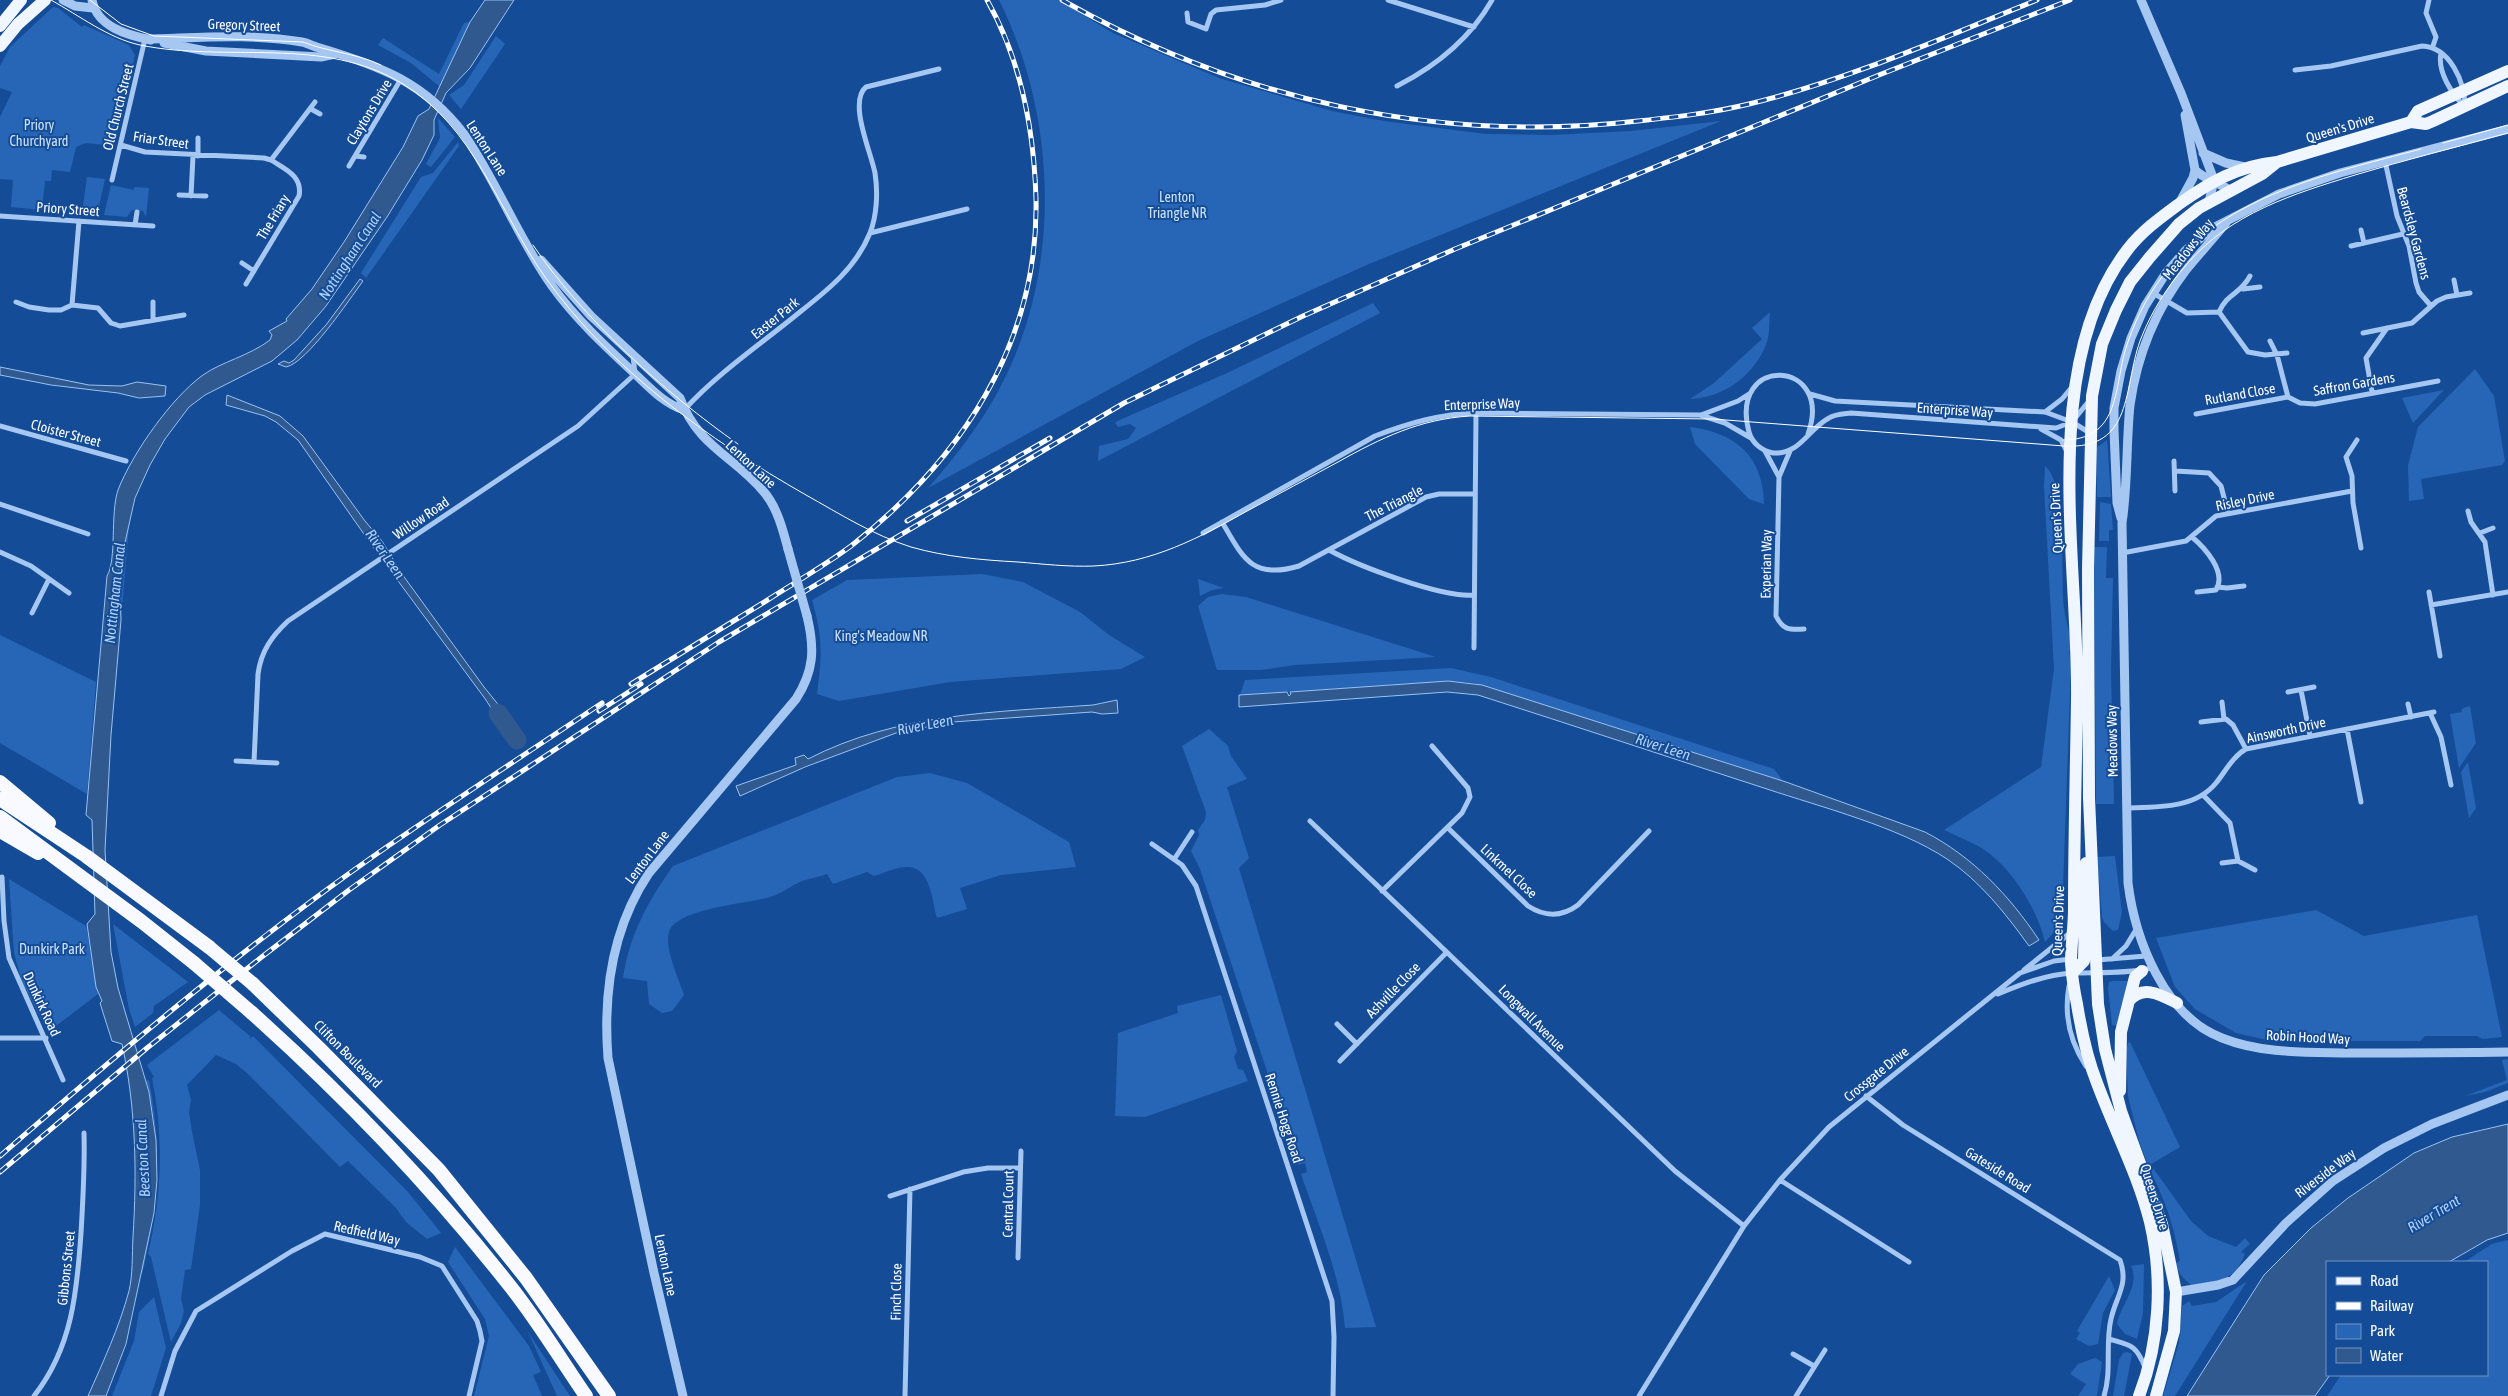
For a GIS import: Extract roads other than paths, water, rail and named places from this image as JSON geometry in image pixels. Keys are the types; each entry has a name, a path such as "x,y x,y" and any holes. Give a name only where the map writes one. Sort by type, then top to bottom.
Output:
{"highway":[{"path":"0,782 86,856"},
{"name":"Clifton Boulevard","path":"0,798 86,856 209,947 269,998 439,1170 526,1278 609,1396"},
{"path":"0,817 194,963 252,1013 349,1104 418,1174 512,1288 586,1396"},
{"path":"0,832 80,876"}],"main road":[{"path":"0,26 21,0"},
{"path":"0,46 18,24 45,0"},
{"name":"Queen's Drive","path":"2411,122 2418,111 2460,94 2508,71"},
{"name":"Queen's Drive","path":"2077,960 2074,930 2078,644 2069,458 2076,383 2084,342 2092,315 2109,278 2129,248 2143,232 2214,180 2246,167 2277,162 2411,122 2426,124 2508,86"},
{"name":"Queen's Drive","path":"2120,1107 2102,1033 2091,833 2088,569 2092,396 2102,344 2130,282 2173,230 2209,202 2262,174 2277,162"},
{"name":"Queen's Drive","path":"2091,833 2085,873 2077,960 2072,973 2078,1014 2095,1078 2106,1107"},
{"path":"2120,1107 2121,1032 2135,977 2147,969"},
{"path":"2129,1001 2136,994 2146,991 2156,992 2177,1003"},
{"name":"Queens Drive","path":"2106,1107 2139,1189 2150,1223 2157,1273 2155,1329 2147,1372 2140,1396"},
{"name":"Queens Drive","path":"2120,1107 2162,1224 2176,1292 2174,1331 2156,1396"},
{"name":"Queens Drive","path":"2155,1329 2166,1312 2170,1294 2176,1292"}],"street":[{"name":"Gregory Street","path":"63,0 75,6 92,4 102,21 125,33 145,39 206,51 321,57 340,53"},
{"path":"1187,12 1188,22 1206,29 1211,14 1216,10 1265,5 1281,0"},
{"path":"1388,0 1474,27"},
{"path":"1397,86 1431,66 1452,50 1474,27 1492,0"},
{"path":"2141,0 2181,93 2214,180 2209,202"},
{"path":"2428,0 2426,13 2436,37 2433,46"},
{"name":"Gregory Street","path":"145,39 239,37 303,42 379,67 401,79 430,100"},
{"name":"Old Church Street","path":"112,180 145,39"},
{"path":"2295,70 2331,66 2422,46 2433,46 2452,64 2465,107"},
{"path":"2441,53 2439,62 2460,94 2465,107"},
{"name":"Easter Park","path":"684,410 710,385 836,284 850,266 870,233 874,216 876,186 859,113 858,97 866,87 939,69"},
{"name":"Claytons Drive","path":"349,166 401,79"},
{"path":"2176,206 2186,193 2194,170 2181,93"},
{"name":"Lenton Lane","path":"430,100 449,117 476,152 551,285 567,306 635,374 662,398 676,408 684,410"},
{"path":"271,160 315,102"},
{"path":"310,109 320,114"},
{"name":"Meadows Way","path":"2122,523 2117,503 2114,408 2121,371 2131,338 2153,293 2166,273 2186,250 2213,228 2226,223 2279,194 2385,161 2508,129"},
{"name":"Friar Street","path":"196,156 198,138"},
{"name":"Friar Street","path":"120,145 145,152 264,158 271,160"},
{"path":"2203,152 2226,163 2246,167"},
{"path":"191,196 196,156"},
{"name":"Claytons Drive","path":"355,156 364,157"},
{"name":"The Friary","path":"246,284 297,200 300,191 298,181 294,175 271,160"},
{"name":"Beardsley Gardens","path":"2385,161 2397,216 2409,246 2417,287 2432,306"},
{"path":"2194,170 2202,177 2214,180 2230,191"},
{"path":"179,195 206,196"},
{"path":"870,233 967,209"},
{"path":"135,225 137,212"},
{"name":"Priory Street","path":"0,216 153,226"},
{"path":"72,305 80,221"},
{"name":"Meadows Way","path":"2146,956 2137,928 2128,883 2122,523 2125,503 2129,418 2136,372 2154,319 2187,268 2226,223"},
{"path":"2361,230 2364,243"},
{"path":"2351,246 2403,234"},
{"name":"Lenton Lane","path":"527,242 568,292 633,356 680,398 684,410 701,436 765,492 777,515 810,628 812,666 807,682 796,699 649,873 638,889 615,949 608,982 605,1028 608,1058 654,1273 683,1396"},
{"path":"242,264 254,271"},
{"path":"2243,289 2250,276"},
{"name":"Beardsley Gardens","path":"2454,280 2457,295"},
{"path":"2219,312 2229,296 2243,289 2260,287"},
{"path":"2153,293 2187,313 2219,312"},
{"path":"2363,333 2412,323 2446,297 2470,293"},
{"path":"16,302 29,307 62,310 72,305 98,308 115,326 184,315"},
{"path":"153,302 153,320"},
{"path":"2219,312 2248,352 2278,355 2287,353"},
{"path":"2372,392 2366,358 2387,328"},
{"path":"2270,341 2278,355 2288,397"},
{"path":"633,356 635,374"},
{"name":"Willow Road","path":"254,762 259,662 272,637 288,621 578,426 635,374"},
{"name":"Enterprise Way","path":"1700,415 1738,401 1749,394 1753,387 1765,377 1779,374 1790,376 1800,382 1810,394 1835,401 2045,412 2072,422 2090,432"},
{"name":"Saffron Gardens","path":"2288,397 2300,403 2315,404 2438,380"},
{"path":"2045,412 2062,399 2076,383"},
{"path":"1749,394 1747,416 1751,438"},
{"path":"1808,434 1812,418 1810,394"},
{"path":"2072,422 2092,396"},
{"name":"Rutland Close","path":"2196,414 2288,397"},
{"path":"1474,648 1476,413"},
{"name":"Enterprise Way","path":"1203,532 1375,436 1405,424 1436,417 1476,413 1700,415 1725,423 1751,438 1764,450"},
{"name":"Enterprise Way","path":"1790,451 1802,443 1808,434 1828,418 1851,413 2038,428 2056,428 2072,422"},
{"name":"Cloister Street","path":"0,426 126,461"},
{"path":"2038,428 2061,440 2069,458"},
{"path":"2357,440 2346,454 2352,476 2352,492 2362,548"},
{"path":"1764,450 1778,453 1790,451"},
{"path":"1764,450 1779,477"},
{"name":"Experian Way","path":"1790,451 1779,477 1776,616 1781,626 1786,630 1804,629"},
{"path":"2174,461 2176,491"},
{"path":"2176,471 2209,473 2221,486 2228,513"},
{"name":"Risley Drive","path":"2122,553 2180,543 2192,537 2210,520 2228,513 2352,492"},
{"name":"The Triangle","path":"1222,522 1246,561 1256,567 1270,571 1283,571 1299,566 1426,497 1475,494"},
{"path":"0,504 88,534"},
{"path":"2468,511 2471,522 2485,542 2493,594"},
{"path":"2480,533 2493,528"},
{"path":"2192,537 2206,551 2215,565 2218,587"},
{"path":"1329,550 1351,562 1455,596 1474,595"},
{"path":"0,552 31,566 69,593"},
{"path":"32,613 49,579"},
{"path":"2196,592 2212,591 2218,587 2244,586"},
{"path":"2429,592 2440,656"},
{"path":"2431,605 2508,592"},
{"path":"2288,692 2314,687"},
{"path":"2301,690 2310,736"},
{"path":"2222,702 2224,719"},
{"path":"2408,704 2411,717"},
{"name":"Ainsworth Drive","path":"2204,796 2235,757 2246,749 2432,713 2441,737 2450,785"},
{"path":"2201,722 2224,719 2233,725 2246,749"},
{"path":"2346,729 2361,802"},
{"path":"1382,891 1448,828 1462,812 1470,798 1468,788 1432,746"},
{"path":"236,761 277,762"},
{"path":"2126,808 2164,806 2193,801 2204,796 2230,823 2238,861"},
{"name":"Longwall Avenue","path":"1310,821 1446,952 1492,993 1510,1014 1675,1171 1744,1226"},
{"name":"Linkmel Close","path":"1448,828 1528,906 1537,912 1550,914 1570,911 1578,905 1650,831"},
{"path":"1175,858 1192,832"},
{"name":"Rennie Hogg Road","path":"1152,844 1175,858 1190,873 1196,886 1329,1290 1334,1311 1334,1396"},
{"path":"2222,863 2238,861 2255,870"},
{"name":"Dunkirk Road","path":"2,877 1,900 9,958 63,1080"},
{"path":"2112,959 2121,951 2137,928"},
{"name":"Crossgate Drive","path":"1639,1396 1744,1226 1780,1180 1829,1127 1973,1009 1995,995 2074,930"},
{"name":"Ashville Close","path":"1340,1061 1446,952"},
{"name":"Crossgate Drive","path":"2020,973 2048,962 2146,956"},
{"name":"Robin Hood Way","path":"2146,956 2147,969 2177,1003 2189,1016 2220,1038 2260,1048 2298,1052 2508,1052"},
{"name":"Crossgate Drive","path":"1995,995 2033,980 2072,973 2098,974 2147,969"},
{"path":"1337,1024 1357,1044"},
{"path":"0,1038 46,1038"},
{"name":"Riverside Way","path":"2176,1292 2218,1285 2233,1280 2286,1223 2333,1181 2384,1148 2432,1124 2508,1095"},
{"name":"Gateside Road","path":"1866,1096 1903,1125 2120,1260 2124,1278 2110,1320 2109,1339"},
{"name":"Gibbons Street","path":"34,1396 56,1362 72,1316 78,1278 83,1205 84,1133"},
{"name":"Central Court","path":"1018,1258 1021,1151"},
{"path":"890,1196 928,1182 977,1169 1020,1168"},
{"path":"1780,1180 1908,1262"},
{"name":"Finch Close","path":"905,1396 910,1190"},
{"name":"Redfield Way","path":"161,1396 175,1351 196,1311 292,1251 325,1234 420,1257 442,1266 477,1321 480,1331 482,1341 469,1396"},
{"path":"2104,1396 2109,1372 2109,1339 2132,1345 2139,1353 2147,1372"},
{"path":"1796,1396 1825,1350"},
{"path":"1793,1354 1814,1366"}],"water":[{"path":"485,0 514,0 470,68 446,93 434,120 434,135 422,160 387,217 326,306 297,340 272,361 205,395 189,407 165,439 150,465 135,498 119,569 121,620 111,735 105,850 111,952 118,988 149,1092 156,1140 157,1180 154,1213 126,1344 106,1396 88,1396 116,1332 129,1291 132,1271 134,1213 135,1164 133,1116 127,1068 122,1044 112,1041 100,1003 102,1001 96,987 87,924 95,914 92,820 86,815 107,576 112,559 114,511 118,490 143,444 178,398 210,370 262,346 270,340 272,335 269,331 287,321 286,319 312,289 344,242 403,147 418,116 429,109 470,22"},
{"path":"360,279 363,281 348,302 305,355 286,367 278,364 284,361 289,363 294,360 326,325"},
{"path":"0,367 89,385 122,386 137,382 166,386 165,396 139,398 118,393 51,385 0,375"},
{"path":"227,395 280,416 303,436 365,521 382,541 402,574 484,687 518,729 508,735 486,700 373,547 298,440 276,422 265,416 226,405"},
{"path":"1448,681 1482,685 1786,782 1925,832 1959,853 1989,878 2039,940 2029,946 2002,910 1970,877 1947,859 1906,837 1835,811 1478,695 1447,692 1239,707 1239,695 1287,692 1289,696 1290,692"},
{"path":"1117,700 1118,713 1102,714 1092,712 953,722 896,733 805,767 740,796 736,786 796,765 795,758 804,755 808,759 876,732 948,717 1093,705"},
{"name":"River Trent","path":"2508,1124 2508,1233 2487,1240 2451,1261 2326,1261 2326,1376 2329,1376 2315,1396 2187,1396 2264,1275 2311,1228 2348,1198 2414,1153 2452,1137"}],"waterway":[{"name":"River Leen","path":"498,713 517,740"}],"tram line":[{"path":"51,0 105,32 140,45 173,50 308,55 340,60 372,69 403,84 428,102 449,123 467,147 528,251 571,311 631,372 698,426 806,495 857,524 897,542 911,547 964,558 1065,566 1115,564 1136,560 1174,547 1212,530 1385,438 1434,421 1452,418 1470,416 1713,419 2064,446 2087,445 2103,438 2114,427 2122,413 2140,341 2160,300 2187,264 2204,246 2223,231 2243,218 2286,198 2309,190 2374,169 2508,133"},
{"path":"90,0 121,24 154,36 303,42 381,65"},
{"path":"2443,143 2508,125"},
{"path":"2063,440 2081,438 2095,432 2104,422 2111,411 2128,341 2145,303 2162,277 2187,249 2215,226 2246,207 2314,179 2421,149"},
{"path":"533,245 575,300 626,353 682,402 738,444"}],"railway":[{"path":"631,684 851,546 891,512 927,476 959,436 986,394 1008,349 1024,302 1033,252 1036,199 1032,147 1024,96 1009,47 987,0"},
{"path":"1062,0 1129,35 1198,64 1269,88 1341,107 1414,119 1488,126 1563,127 1638,121 1694,114 1749,104 1859,71 2037,0"},
{"path":"0,1172 147,1048 263,956 349,890 440,825 719,642 1124,403 1303,316 1455,249 1879,75 2070,0"},
{"path":"907,521 1050,438"},
{"path":"599,711 641,684"},
{"path":"0,1156 185,999 280,924 378,853 602,703"}],"park label":[{"name":"Priory Churchyard","path":"39,134"},
{"name":"Lenton Triangle NR","path":"1177,206"},
{"name":"King's Meadow NR","path":"881,636"},
{"name":"Dunkirk Park","path":"52,949"}],"water label":[{"name":"Nottingham Canal","path":"350,256"},
{"name":"Nottingham Canal","path":"115,593"},
{"name":"Beeston Canal","path":"143,1158"}]}
